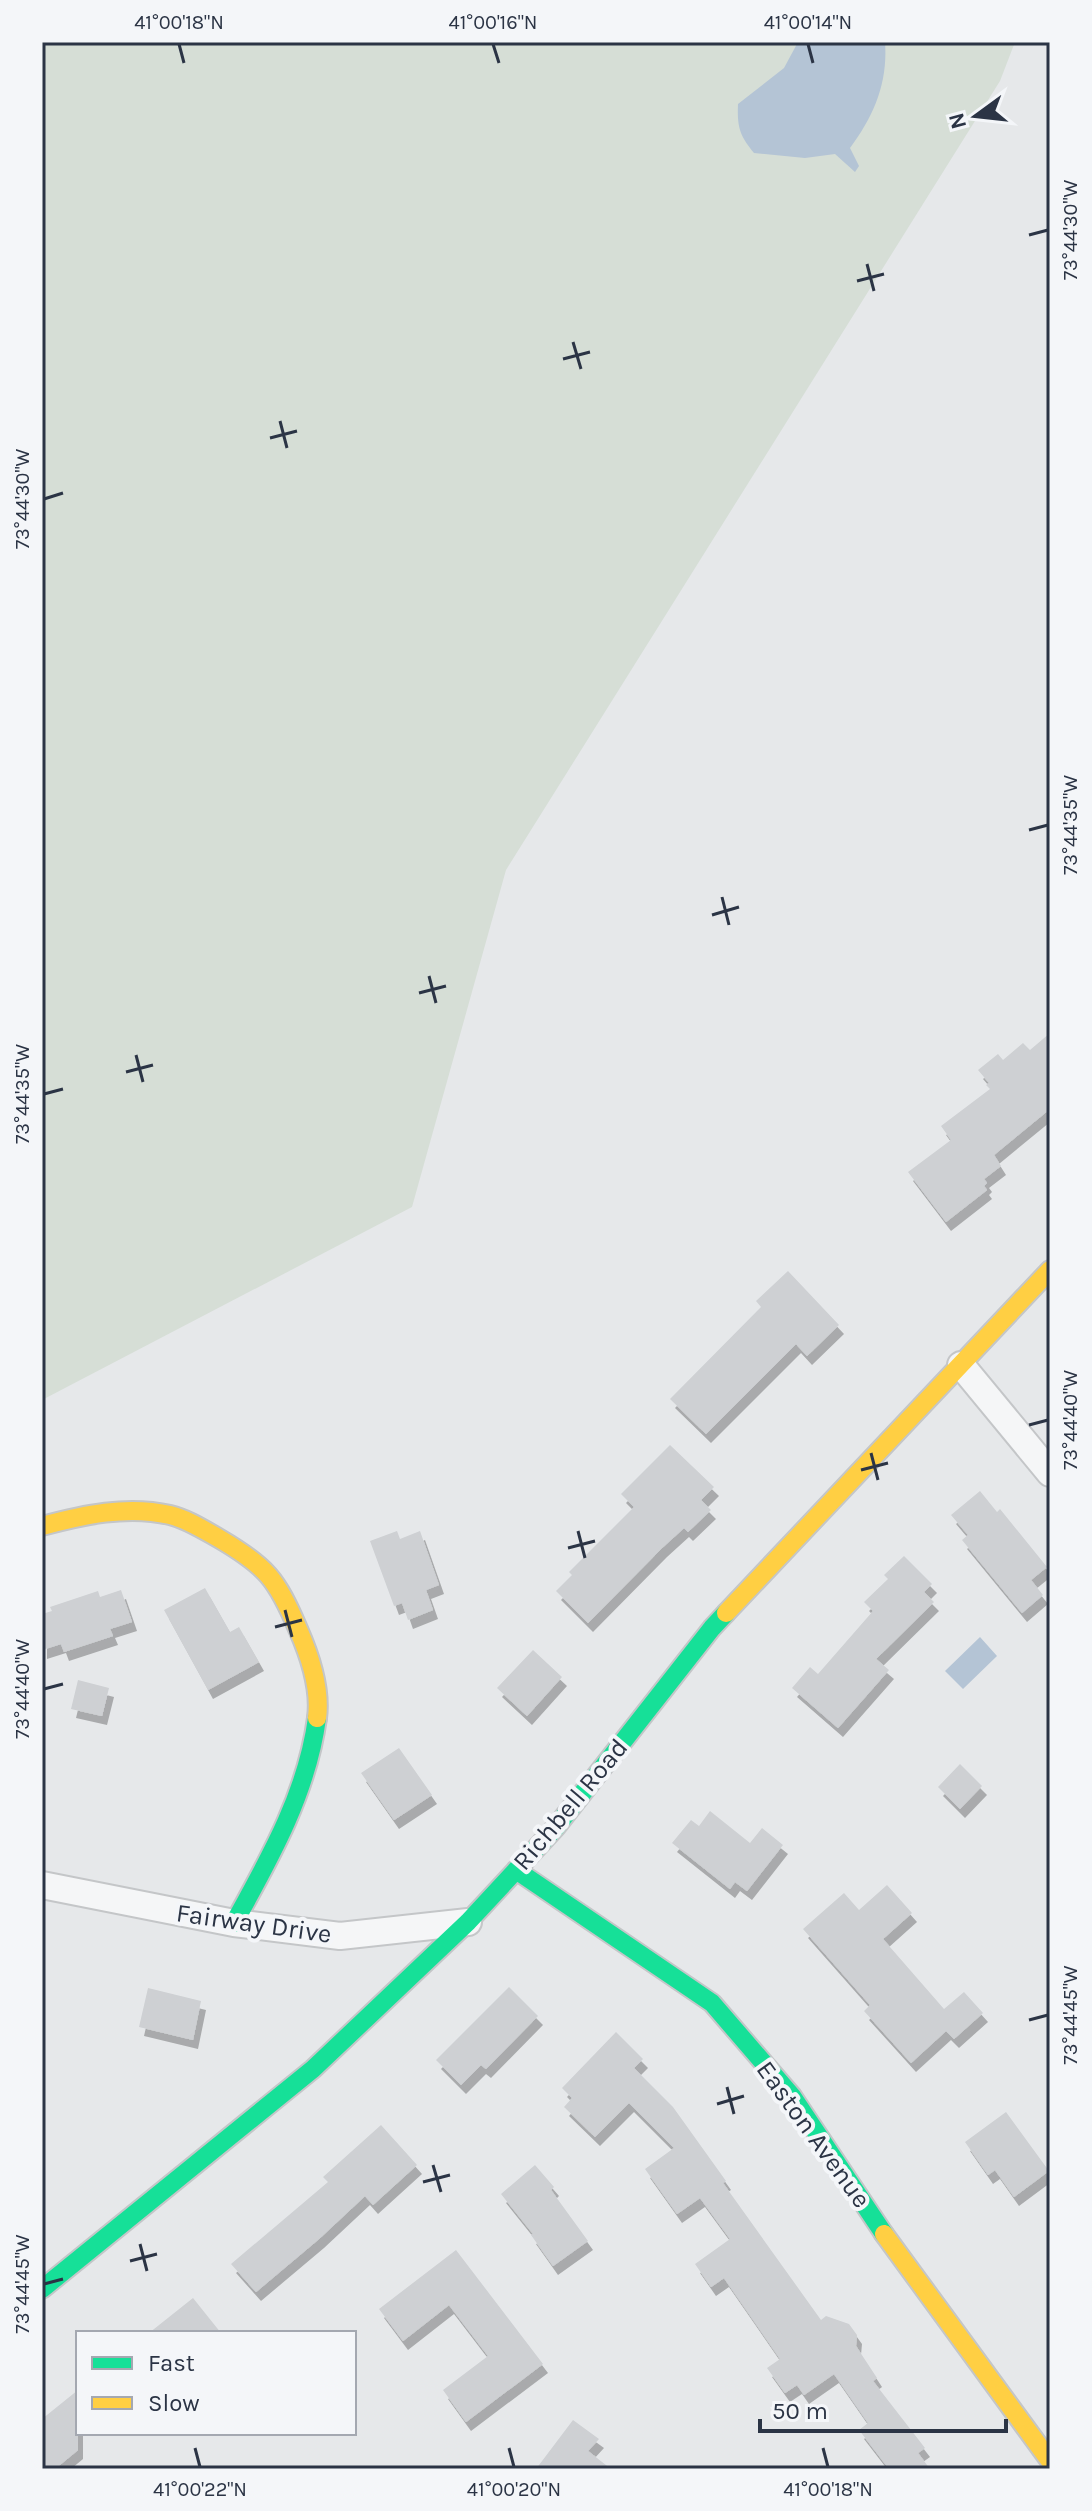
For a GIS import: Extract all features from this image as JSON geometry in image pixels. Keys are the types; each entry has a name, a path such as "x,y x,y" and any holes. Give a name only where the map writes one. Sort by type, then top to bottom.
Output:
{"street":[{"name":"Richbell Road","path":"42,2289 313,2069 468,1922 556,1827 712,1628 1050,1270"},
{"path":"961,1365 1050,1473"},
{"path":"42,1526 100,1513 171,1515 199,1527 265,1569 294,1616 308,1653 319,1706 308,1771 272,1856 234,1923"},
{"name":"Easton Avenue","path":"516,1870 712,2003 792,2096 884,2234 1050,2461"},
{"name":"Fairway Drive","path":"42,1885 234,1923 340,1936 468,1922"}],"shaded area":[{"path":"42,42 1015,42 1000,81 506,870 412,1207 42,1400"}],"water":[{"path":"798,42 885,42 884,71 878,98 850,148 859,166 855,172 835,154 805,158 754,153 743,136 739,126 738,104 784,68"},
{"path":"980,1637 997,1656 963,1689 945,1671"}],"building":[{"path":"1050,1033 1050,1109 994,1155 1001,1166 984,1179 987,1190 946,1222 908,1172 951,1140 941,1126 990,1089 978,1070 998,1054 1003,1060 1023,1043 1030,1050"},
{"path":"788,1271 839,1325 807,1356 796,1344 706,1434 670,1399 761,1307 756,1301"},
{"path":"670,1445 714,1487 701,1500 711,1510 688,1532 684,1528 662,1548 588,1623 556,1591 572,1575 569,1572 634,1507 621,1494"},
{"path":"980,1491 997,1512 1000,1509 1047,1567 1031,1580 1043,1595 1022,1613 962,1540 968,1535 951,1515"},
{"path":"397,1531 400,1539 420,1531 439,1585 426,1590 433,1610 408,1620 402,1603 394,1606 370,1541"},
{"path":"904,1556 932,1584 924,1592 934,1602 876,1659 889,1670 838,1728 792,1688 810,1667 818,1674 873,1611 864,1602 888,1579 884,1575"},
{"path":"205,1588 230,1632 239,1627 259,1662 208,1690 164,1610"},
{"path":"121,1590 132,1622 110,1629 113,1636 64,1652 61,1644 42,1650 42,1614 52,1611 50,1607 98,1591 100,1597"},
{"path":"533,1650 562,1677 527,1716 497,1688"},
{"path":"78,1680 109,1688 102,1716 71,1709"},
{"path":"399,1748 432,1795 394,1820 361,1773"},
{"path":"960,1764 982,1786 960,1809 938,1787"},
{"path":"710,1811 750,1843 762,1828 783,1845 747,1891 735,1882 730,1889 672,1843 691,1820 699,1826"},
{"path":"887,1885 912,1913 883,1939 944,2009 964,1992 983,2013 954,2039 946,2031 911,2063 864,2011 870,2005 803,1929 844,1893 859,1910"},
{"path":"509,1987 538,2016 486,2069 481,2065 461,2085 436,2060"},
{"path":"148,1988 201,2001 193,2040 139,2027"},
{"path":"616,2032 643,2059 634,2068 673,2107 821,2320 826,2316 849,2324 857,2335 856,2346 877,2378 873,2381 925,2448 918,2453 930,2469 889,2469 859,2430 868,2423 834,2374 804,2395 797,2385 785,2393 767,2368 780,2359 724,2278 711,2287 695,2264 730,2239 700,2198 677,2214 645,2169 674,2148 629,2103 595,2137 564,2107 572,2098 562,2088"},
{"path":"1006,2112 1049,2171 1014,2197 995,2170 988,2175 965,2142"},
{"path":"381,2125 417,2165 373,2205 365,2196 256,2292 231,2264 328,2182 323,2177"},
{"path":"535,2165 554,2187 551,2190 588,2241 553,2266 533,2234 501,2194"},
{"path":"456,2250 543,2364 466,2422 443,2390 488,2356 449,2305 403,2341 379,2309"},
{"path":"193,2298 219,2331 152,2331"},
{"path":"76,2392 78,2450 55,2469 42,2469 42,2419"},
{"path":"573,2420 599,2439 588,2451 611,2469 536,2469"}],"traffic: fast":[{"path":"42,2289 313,2069 468,1922 556,1827 726,1613"},
{"path":"234,1923 296,1799 317,1718"},
{"path":"516,1870 712,2003 792,2096 884,2234"}],"traffic: slow":[{"path":"726,1613 1050,1270"},
{"path":"42,1526 105,1513 154,1512 189,1522 249,1557 268,1575 291,1612 316,1684 317,1718"},
{"path":"884,2234 1050,2461"}]}
